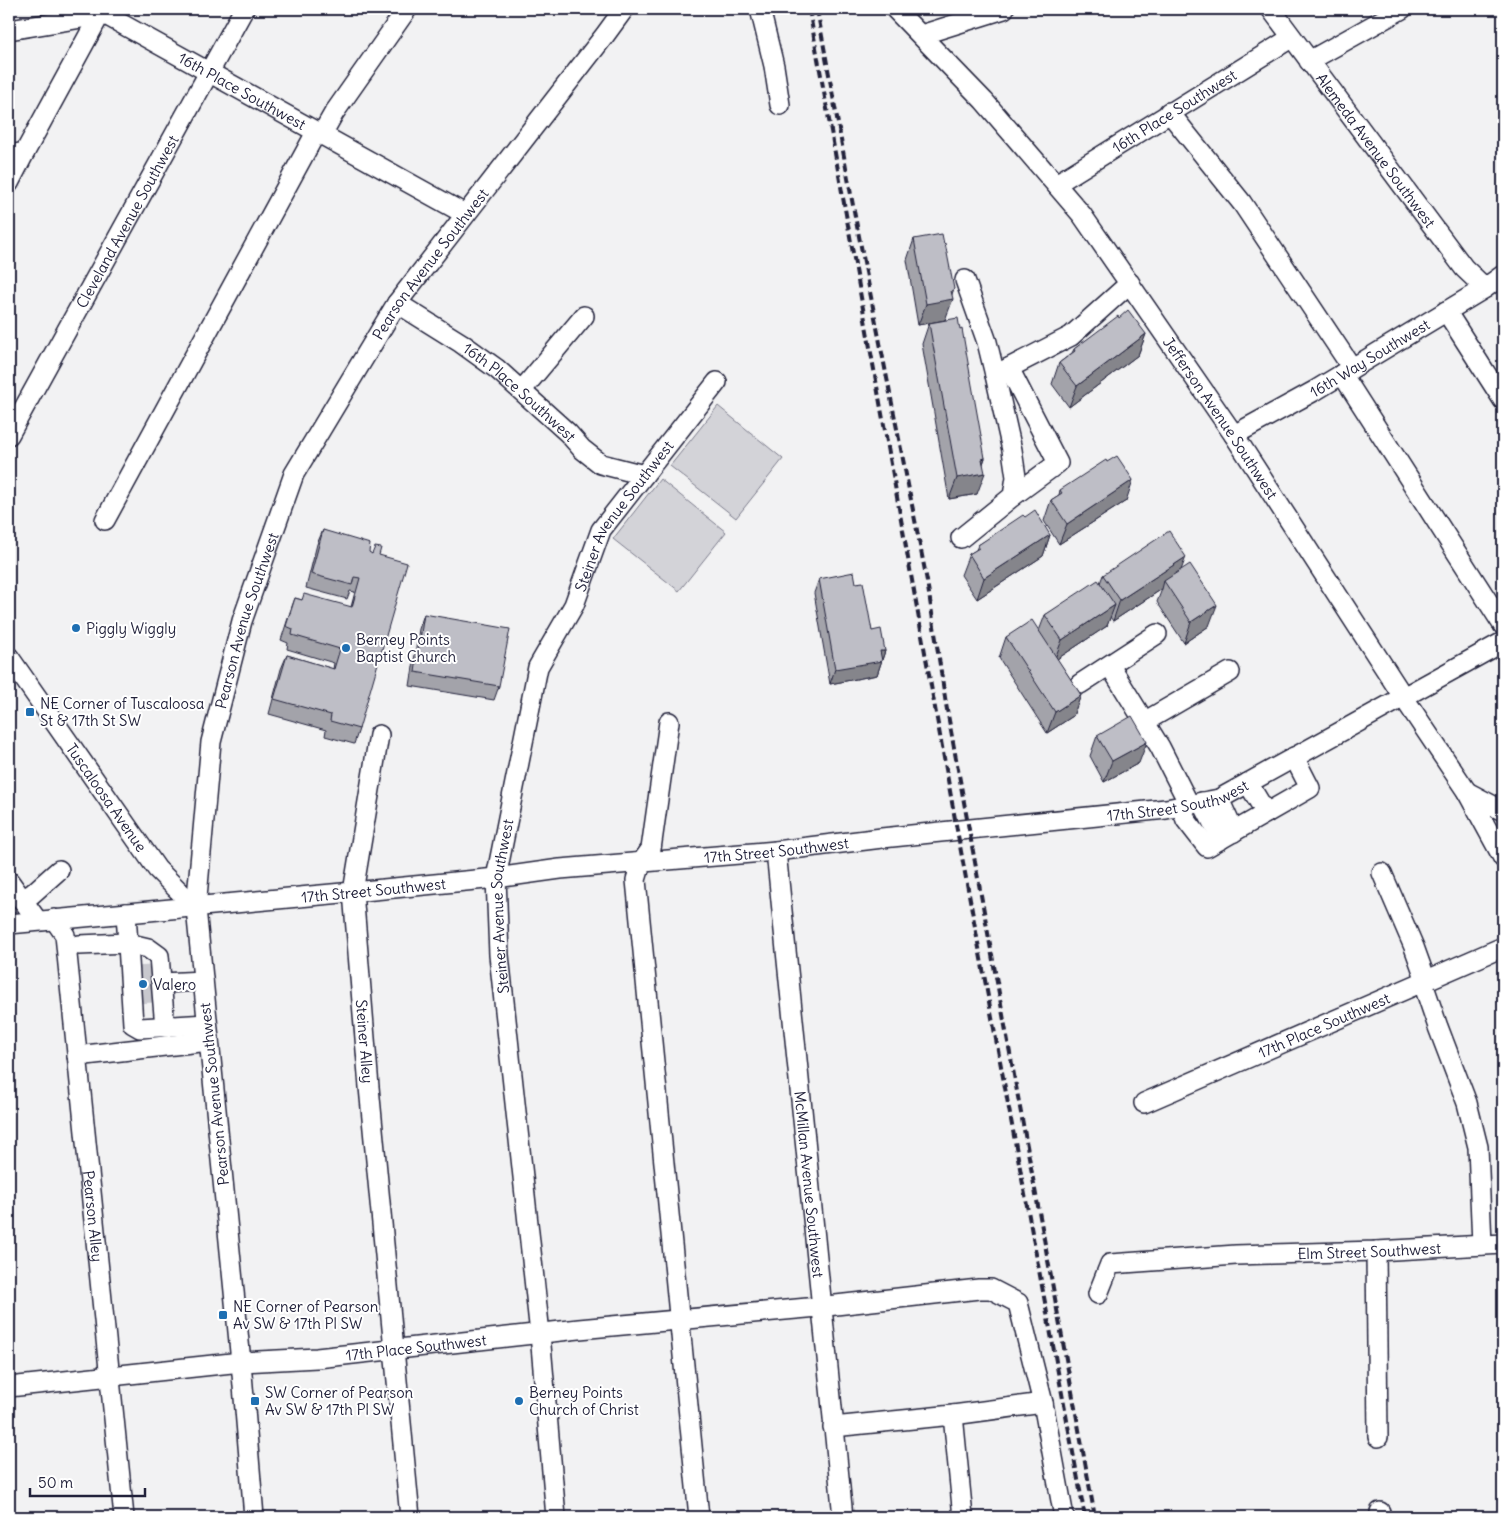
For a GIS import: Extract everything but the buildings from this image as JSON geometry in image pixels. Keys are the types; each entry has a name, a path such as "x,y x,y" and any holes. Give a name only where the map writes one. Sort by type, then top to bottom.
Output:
{"street":[{"name":"Cleveland Avenue Southwest","path":"9,436 244,9"},
{"path":"105,520 312,138 326,126 407,9"},
{"name":"Pearson Avenue Southwest","path":"254,1517 241,1362 196,908 210,742 242,621 294,474 396,303 624,9"},
{"path":"760,9 774,66 780,105"},
{"name":"Jefferson Avenue Southwest","path":"895,9 984,100 1082,215 1234,435 1467,792 1503,858"},
{"name":"Alemeda Avenue Southwest","path":"1271,9 1464,268 1485,288"},
{"path":"1309,61 1402,9"},
{"name":"16th Place Southwest","path":"102,10 318,134 464,214"},
{"path":"9,30 88,17 102,10"},
{"path":"9,183 17,154 102,10"},
{"path":"921,35 998,10"},
{"name":"16th Place Southwest","path":"1056,184 1169,112 1291,38"},
{"path":"1169,112 1242,203 1503,625"},
{"name":"16th Way Southwest","path":"1234,435 1347,371 1485,288 1503,275"},
{"path":"961,538 1058,463 1002,372 987,342 965,280"},
{"path":"1002,372 1071,336 1130,283"},
{"name":"16th Place Southwest","path":"396,303 461,343 497,368 601,464 644,475"},
{"path":"1446,311 1503,400"},
{"path":"522,390 584,316"},
{"path":"1002,372 1016,478 1013,496"},
{"name":"Steiner Avenue Southwest","path":"556,1517 540,1334 499,955 496,878 538,667 574,605 601,530 717,382"},
{"path":"1080,684 1156,634"},
{"name":"17th Street Southwest","path":"9,924 46,919 196,908 496,878 560,869 776,851 1198,803 1248,783 1503,642"},
{"name":"Tuscaloosa Avenue","path":"9,657 158,869 196,908"},
{"path":"1110,666 1160,747 1198,803 1228,835"},
{"path":"1144,722 1230,672"},
{"path":"669,722 651,850 641,863 636,880 699,1517"},
{"name":"Steiner Alley","path":"379,735 353,892 368,1078 410,1517"},
{"path":"1198,803 1186,820 1207,847 1310,788 1294,757"},
{"path":"1248,783 1266,813"},
{"path":"1467,792 1503,811"},
{"name":"McMillan Avenue Southwest","path":"776,851 843,1517"},
{"path":"22,900 32,894 59,870"},
{"path":"1382,873 1414,947 1423,972 1425,989 1438,1027 1468,1103 1478,1147 1482,1245"},
{"name":"Pearson Alley","path":"9,881 22,900 65,935 124,1517"},
{"path":"126,913 128,943 165,1027"},
{"path":"79,945 128,943 148,948 159,956 133,1024 140,1028 165,1027 208,1033"},
{"name":"17th Place Southwest","path":"1144,1103 1503,947"},
{"path":"147,984 203,980"},
{"path":"77,1056 208,1033"},
{"name":"Elm Street Southwest","path":"1098,1294 1110,1264 1236,1255 1503,1244"},
{"path":"1376,1250 1378,1437"},
{"name":"17th Place Southwest","path":"9,1386 241,1362 317,1358 991,1289 1018,1303 1043,1403 1064,1517"},
{"path":"833,1427 953,1415 1043,1403"},
{"path":"953,1415 963,1517"}],"shaded area":[{"path":"718,406 783,459 736,518 670,466"},
{"path":"660,479 726,532 679,591 613,539"}],"tunnel":[{"path":"134,976 151,975"},
{"path":"135,994 153,993"}],"railway":[{"path":"809,9 957,830 1085,1517"},
{"path":"817,9 854,211 927,581 946,704 1095,1517"}],"place":[{"name":"Piggly Wiggly","path":"76,628"},
{"name":"Berney Points Baptist Church","path":"346,648"},
{"name":"NE Corner of Tuscaloosa St & 17th St SW","path":"30,712"},
{"name":"Valero","path":"143,984"},
{"name":"NE Corner of Pearson Av SW & 17th Pl SW","path":"223,1315"},
{"name":"SW Corner of Pearson Av SW & 17th Pl SW","path":"255,1401"},
{"name":"Berney Points Church of Christ","path":"519,1401"}]}
